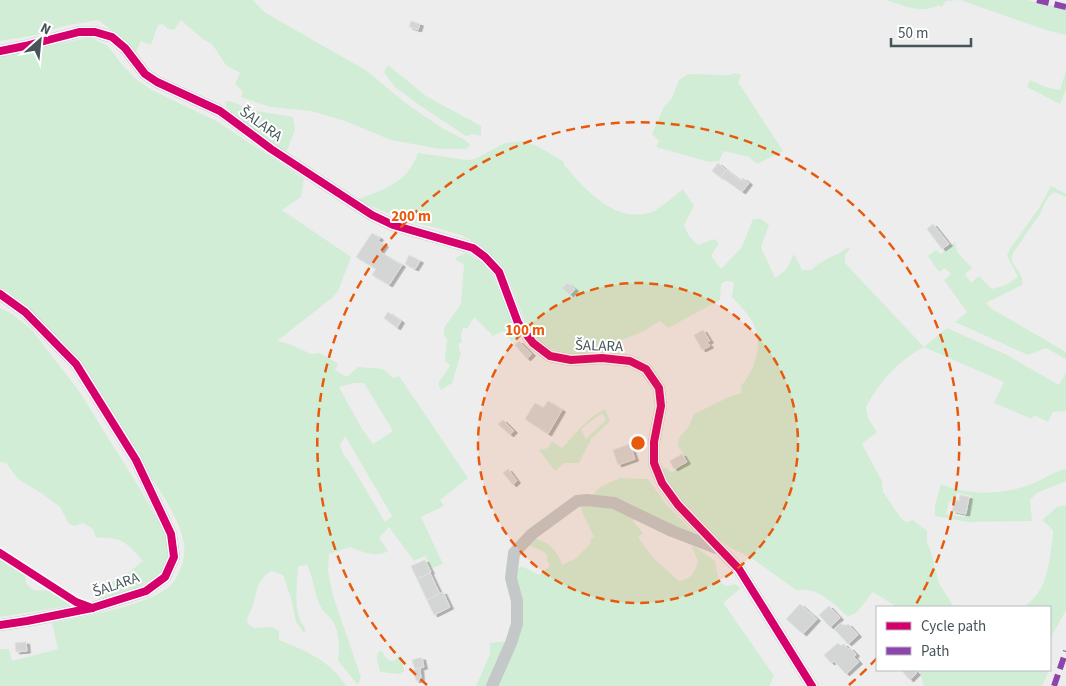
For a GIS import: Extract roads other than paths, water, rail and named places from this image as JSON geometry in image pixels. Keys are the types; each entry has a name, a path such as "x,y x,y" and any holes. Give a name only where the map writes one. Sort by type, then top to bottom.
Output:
{"street":[{"name":"ŠALARA","path":"0,51 79,32 95,32 112,37 125,48 145,74 157,82 220,111 271,149 372,216 393,225 473,248 485,257 498,272 518,323 533,343 550,356 570,360 602,358 630,361 646,369 659,388 662,406 654,442 654,463 662,483 678,505 739,569 812,686"},
{"name":"ŠALARA","path":"0,294 26,312 76,364 136,460 171,534 174,557 165,577 146,591 92,608 0,625"},
{"path":"492,686 511,643 517,624 516,602 511,578 514,553 532,534 577,501 587,500 614,503 672,531 720,550"}]}
